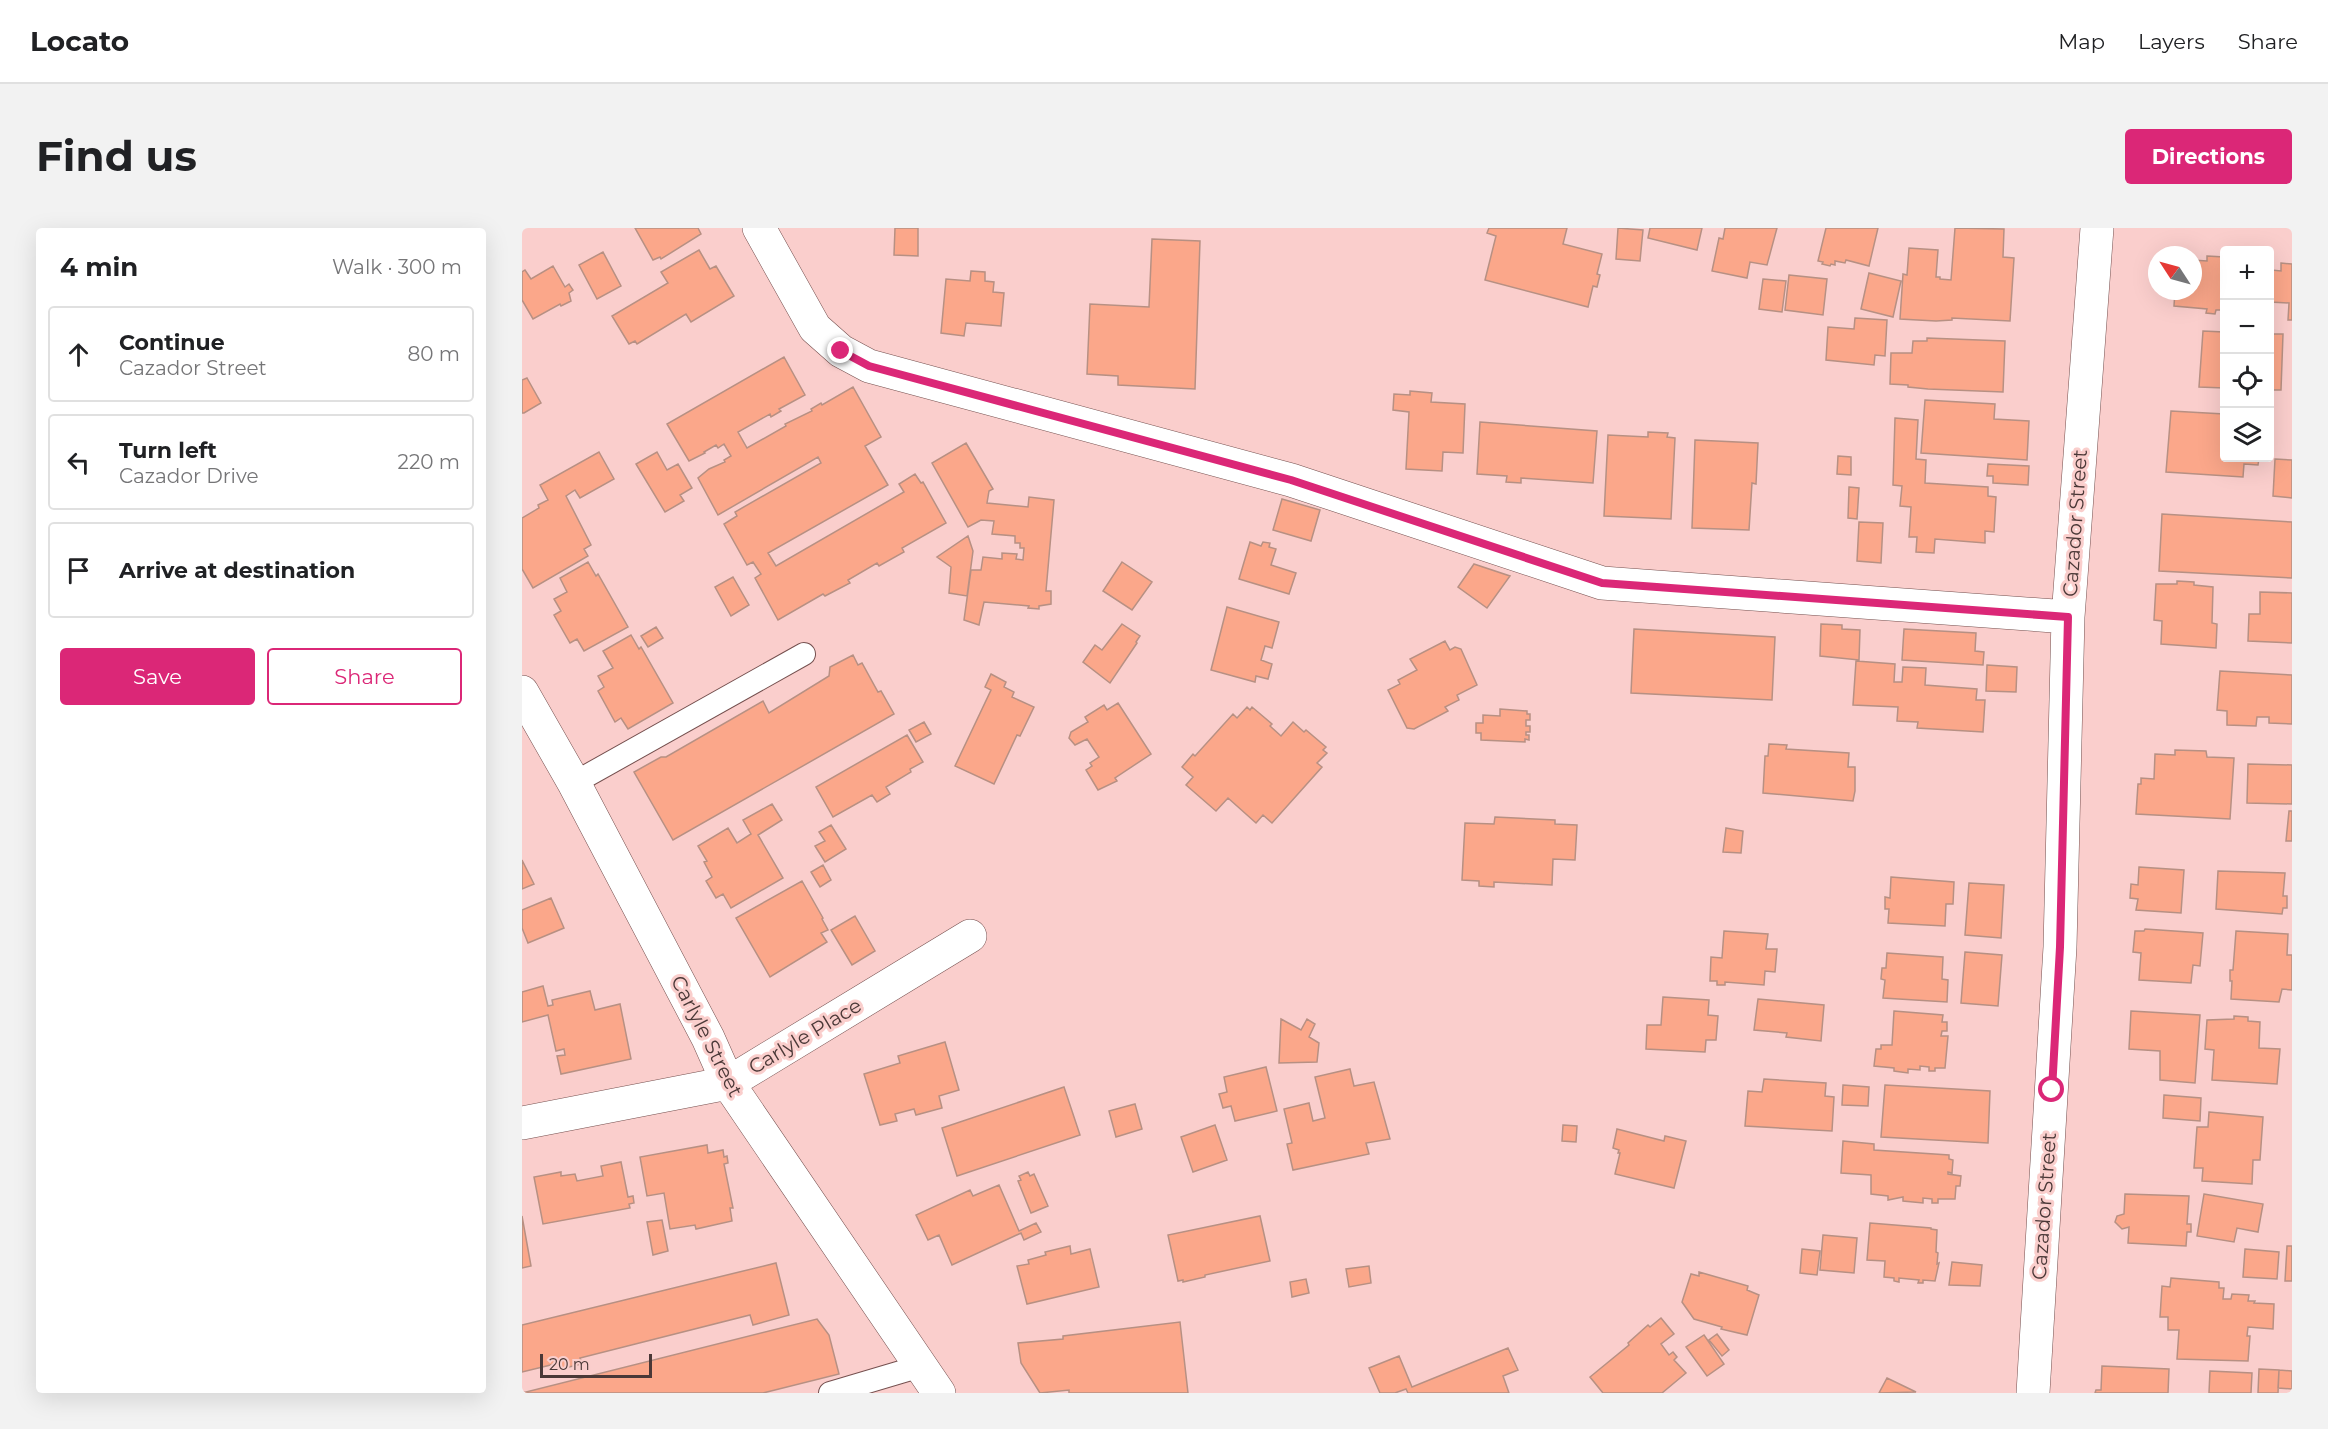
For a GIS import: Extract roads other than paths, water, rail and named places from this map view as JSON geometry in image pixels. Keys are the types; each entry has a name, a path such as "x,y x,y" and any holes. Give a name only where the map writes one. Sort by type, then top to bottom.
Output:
{"street":[{"path":"759,228 815,328 841,351 869,366 1291,480 1602,583 2068,617"},
{"name":"Cazador Street","path":"2033,1393 2060,947 2068,617 2097,228"},
{"name":"Carlyle Street","path":"522,692 574,783 708,1038 728,1083 939,1393"},
{"name":"Carlyle Place","path":"522,1123 728,1083 970,936"}],"lane":[{"path":"574,783 804,654"},
{"path":"830,1393 921,1366"}]}
